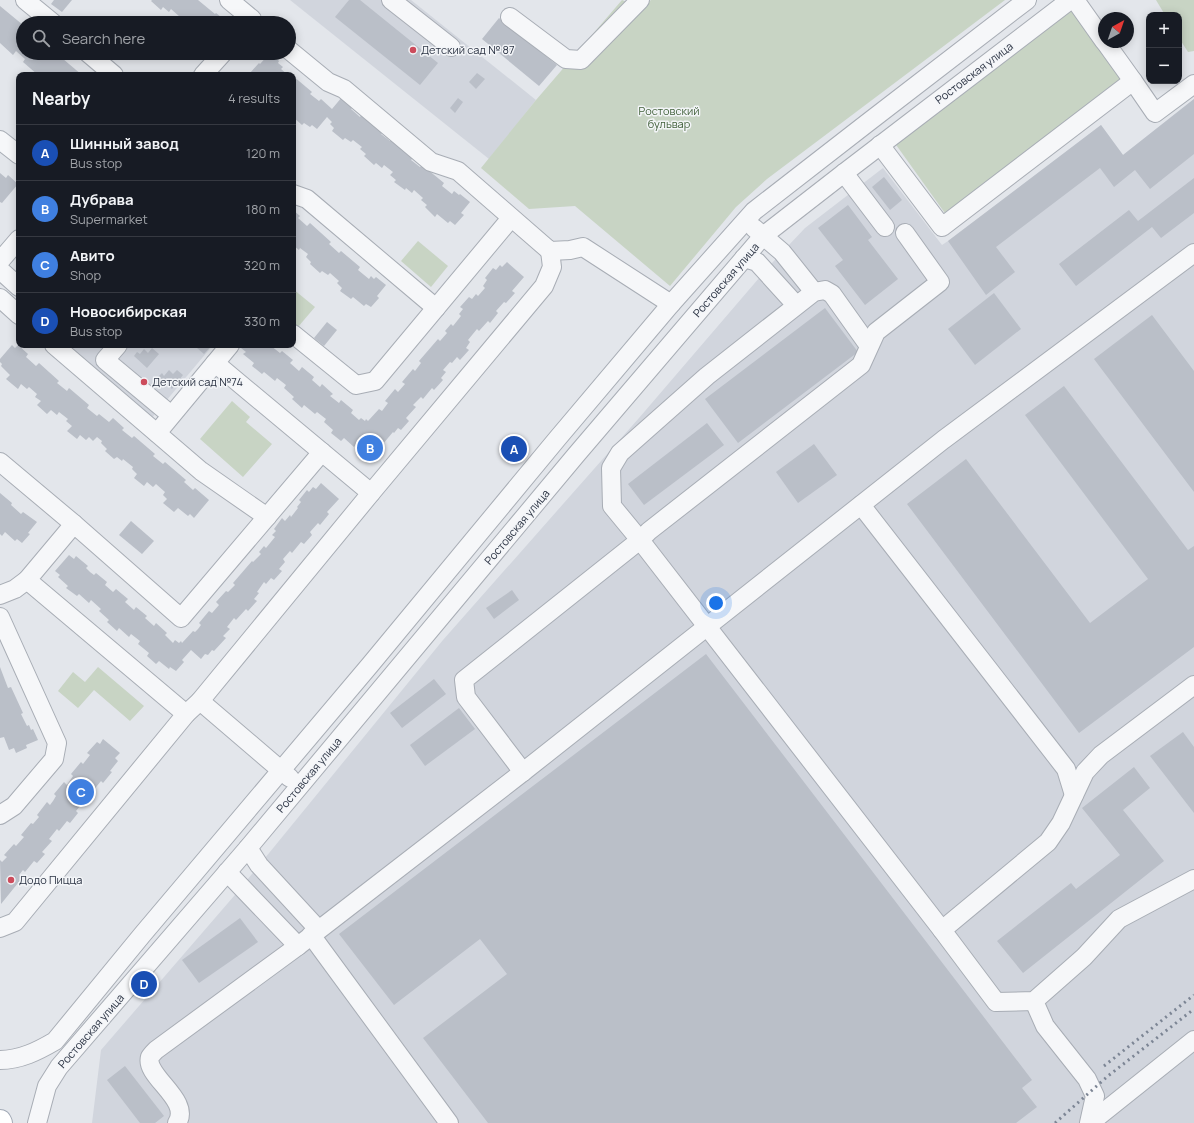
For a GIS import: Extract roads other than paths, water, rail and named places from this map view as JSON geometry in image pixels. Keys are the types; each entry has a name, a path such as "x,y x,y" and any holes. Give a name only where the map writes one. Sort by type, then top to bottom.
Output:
{"street":[{"path":"26,0 45,16"},
{"path":"229,0 246,16"},
{"path":"391,0 451,48"},
{"path":"510,17 566,59 581,60 640,0"},
{"name":"Ростовская улица","path":"0,1060 19,1058 38,1051 55,1041 137,941 282,771 557,439 671,304 754,211 1027,0"},
{"name":"Ростовская улица","path":"37,1123 47,1086 59,1067 248,848 581,450 763,236 844,172 1070,0"},
{"path":"1074,0 1098,33"},
{"path":"1109,48 1155,113 1194,84"},
{"path":"0,928 15,922 186,714 200,701 544,286 552,267 550,251 458,171 431,162 344,89 328,82 296,56"},
{"path":"96,60 110,72"},
{"path":"206,72 217,60"},
{"path":"880,145 942,228 1133,81"},
{"path":"0,140 16,153"},
{"path":"844,172 885,227"},
{"path":"296,195 307,199 436,308"},
{"path":"296,336 356,385 376,381 512,218"},
{"path":"746,221 782,252 814,292"},
{"path":"522,772 466,698 464,680 640,540 649,531 861,365 876,332 940,282 905,233"},
{"path":"0,261 16,242"},
{"path":"550,251 570,250 583,247 671,304"},
{"path":"177,1123 181,1118 180,1106 150,1066 150,1057 156,1050 309,937 522,772 707,628 943,440 1194,253"},
{"path":"744,258 757,262 796,305"},
{"path":"0,270 16,284"},
{"path":"869,346 832,294 825,290 814,292 707,376 620,453 611,468 612,506 640,540 942,930 996,1002 1034,1001 1084,957 1119,919 1194,879"},
{"path":"0,298 16,312"},
{"path":"58,348 201,471 267,517"},
{"path":"116,348 106,360 171,415"},
{"path":"157,433 228,348"},
{"path":"215,363 371,493"},
{"path":"0,462 74,524 181,618 322,452"},
{"path":"861,505 1066,769 1074,794"},
{"path":"0,595 15,589 27,580 74,524"},
{"path":"27,580 186,714"},
{"path":"0,617 57,743 54,759 14,806 0,815"},
{"path":"942,930 1048,842 1061,823 1085,772 1101,756 1194,685"},
{"path":"200,701 300,786"},
{"path":"248,848 309,937 449,1123"},
{"path":"227,872 309,937"},
{"path":"1034,1001 1045,1026 1087,1079 1093,1091 1095,1096 1089,1123"},
{"path":"1089,1123 1194,1040"}],"railway":[{"path":"1104,1066 1194,995"},
{"path":"1055,1123 1108,1076 1194,1009"}],"place":[{"name":"Детский сад № 87","path":"413,50"},
{"name":"Детский сад №74","path":"144,382"},
{"name":"Дубрава","path":"370,448"},
{"name":"Шинный завод","path":"514,449"},
{"name":"Авито","path":"81,792"},
{"name":"Додо Пицца","path":"11,880"},
{"name":"Новосибирская","path":"144,984"}],"park label":[{"name":"Ростовский бульвар","path":"669,117"}]}
